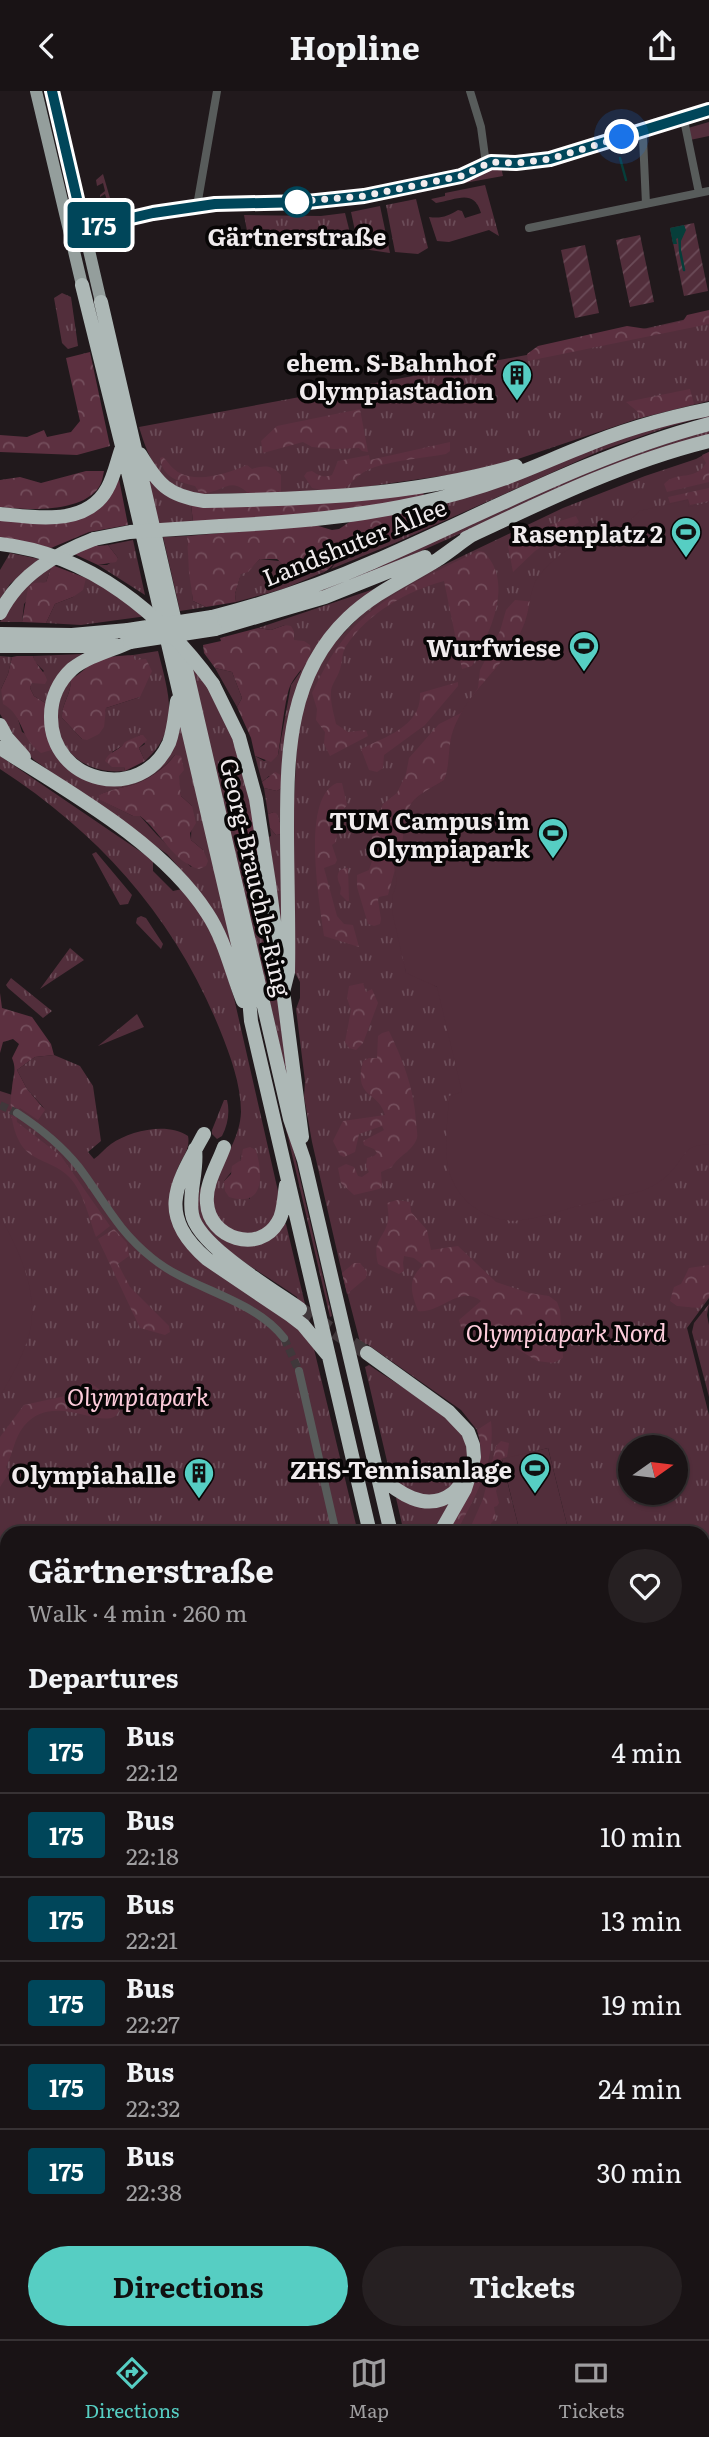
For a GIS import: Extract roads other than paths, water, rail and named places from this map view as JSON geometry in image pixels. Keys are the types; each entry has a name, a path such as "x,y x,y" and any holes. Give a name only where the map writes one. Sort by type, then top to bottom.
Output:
{"highway":[{"name":"Georg-Brauchle-Ring","path":"82,285 128,445 290,1119 304,1160 389,1526"},
{"name":"Georg-Brauchle-Ring","path":"101,302 178,690 248,987 251,1021 368,1526"},
{"path":"0,613 17,587 40,566 69,548 94,539 140,531 330,519 416,504 502,480 625,431 709,409"},
{"name":"Landshuter Allee","path":"213,623 321,584 578,469 626,450 709,424"},
{"name":"Landshuter Allee","path":"0,634 18,641 72,646 282,611 354,587 596,480 709,441"},
{"path":"0,515 60,517 83,511 98,501 106,490 128,445 165,488 184,498 204,501 325,499 393,492 468,478 575,450"},
{"path":"284,992 288,972 288,753 295,711 306,678 333,633 358,609 376,594 436,560 472,535"},
{"path":"0,544 41,553 105,579 154,617 194,659 213,684 239,737 256,799 284,992 304,1160"},
{"path":"129,636 81,663 64,677 59,686 51,708 52,733 57,746 70,764 80,772 100,779 128,778 142,772 162,755 169,742 178,690"},
{"name":"Landshuter Allee","path":"0,646 18,641"},
{"path":"0,725 7,738 36,771"},
{"path":"0,748 125,830 178,876 219,933 251,1021"},
{"path":"204,1134 183,1170 175,1201 179,1221 189,1241 206,1259 303,1325 330,1357"},
{"path":"193,1189 224,1147 208,1186 206,1202 210,1218 229,1236 251,1240 272,1230 280,1220 288,1177"},
{"path":"195,1149 192,1214 200,1232 207,1242 300,1309"},
{"path":"367,1353 459,1420 468,1432 474,1457 465,1489 444,1526"},
{"path":"377,1474 398,1492 422,1501 443,1498 453,1493 468,1478"}],"main road":[{"name":"Georg-Brauchle-Ring","path":"36,91 82,285"},
{"name":"Georg-Brauchle-Ring","path":"52,91 101,302"},
{"path":"69,233 84,229"}],"street":[{"path":"197,206 217,91"},
{"path":"470,91 481,127 485,164"},
{"path":"84,229 197,206 233,202 339,200 449,179 498,161 516,163 550,159 709,110"},
{"path":"43,122 52,120 57,111"},
{"path":"685,125 699,193"},
{"path":"643,138 646,204"},
{"path":"529,228 709,191"},
{"path":"17,1113 55,1141 78,1167 117,1224 154,1260 186,1279 251,1310 277,1329 284,1338"},
{"path":"299,1371 334,1526"}],"waterway":[{"path":"620,158 626,180"},
{"path":"680,251 684,270"}],"tunnel":[{"path":"0,1105 17,1113"},
{"path":"300,1309 367,1353"},
{"path":"284,1338 299,1371"}],"place":[{"name":"Gärtnerstraße","path":"297,202"},
{"name":"ehem. S-Bahnhof Olympiastadion","path":"517,402"},
{"name":"Rasenplatz 2","path":"686,559"},
{"name":"Wurfwiese","path":"584,673"},
{"name":"TUM Campus im Olympiapark","path":"553,860"},
{"name":"ZHS-Tennisanlage","path":"535,1495"},
{"name":"Olympiahalle","path":"199,1500"}],"park label":[{"name":"Olympiapark Nord","path":"566,1331"},
{"name":"Olympiapark","path":"138,1395"}]}
